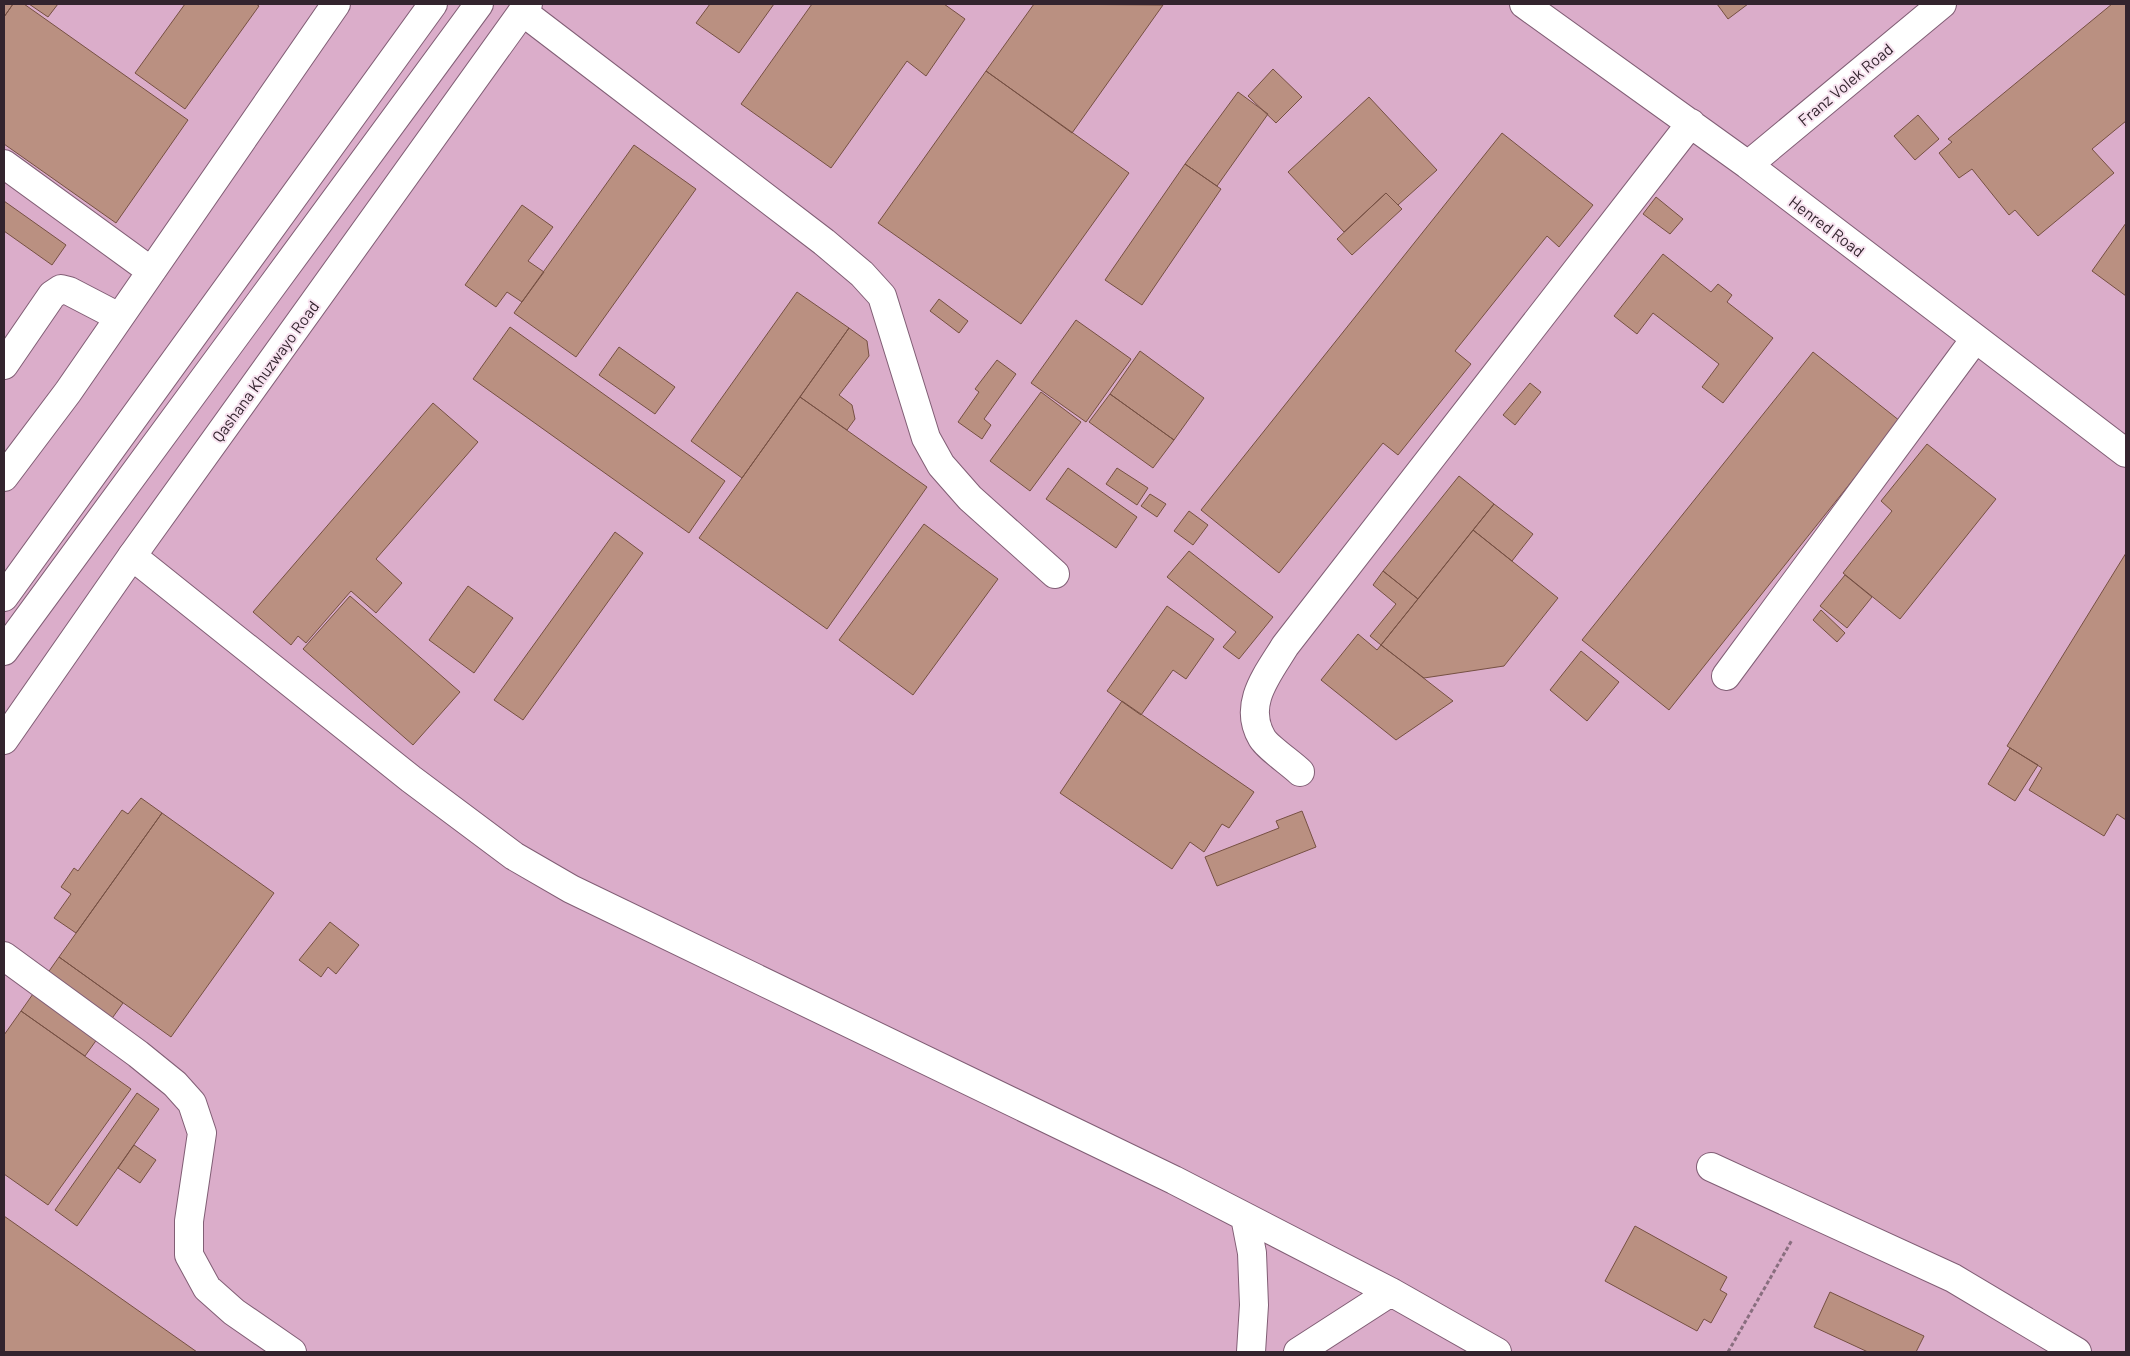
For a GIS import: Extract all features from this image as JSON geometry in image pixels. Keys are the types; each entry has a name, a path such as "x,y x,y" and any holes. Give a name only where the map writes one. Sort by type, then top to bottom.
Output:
{"main road":[{"path":"4,477 68,392 336,4"},
{"path":"4,597 433,4"},
{"path":"4,651 479,4"},
{"name":"Henred Road","path":"1524,4 1748,165 2126,453"},
{"name":"Franz Volek Road","path":"1748,165 1942,4"},
{"path":"526,8 862,274 882,296 926,438 941,465 970,498 1055,574"},
{"name":"Qashana Khuzwayo Road","path":"4,740 132,556 526,8"},
{"path":"1300,772 1262,740 1254,714 1258,689 1285,646 1690,123"},
{"path":"4,164 151,271"},
{"path":"4,365 52,295 61,290 69,291 119,317"},
{"path":"1726,676 1976,339"},
{"path":"132,556 411,779 514,856 570,889 1174,1180 1391,1292 1498,1352"},
{"path":"4,956 138,1054 174,1084 192,1103 202,1133 189,1221 189,1255 207,1288 234,1312 292,1352"},
{"path":"1711,1167 1953,1278 2077,1352"},
{"path":"1245,1217 1252,1253 1254,1305 1251,1352"},
{"path":"1298,1352 1391,1292"}],"path":[{"path":"1728,1352 1808,1212"}],"shaded area":[{"path":"4,4 2126,4 2126,1352 4,1352"}],"building":[{"path":"4,4 13,4 4,17"},
{"path":"13,4 24,4 188,120 116,223 4,144 4,17"},
{"path":"29,4 58,4 48,17"},
{"path":"185,4 256,4 259,6 185,109 135,73"},
{"path":"710,4 774,4 739,53 696,23"},
{"path":"812,4 944,4 965,19 926,76 907,61 831,168 741,104"},
{"path":"1034,4 1163,5 1072,133 986,71"},
{"path":"1717,4 1748,4 1728,19"},
{"path":"2112,4 2126,4 2126,121 2092,149 2114,173 2038,236 2015,210 2009,215 1972,169 1959,178 1939,153 1952,142 1948,139"},
{"path":"1273,69 1302,97 1276,123 1248,96"},
{"path":"986,71 1129,173 1021,324 878,223"},
{"path":"1238,92 1268,114 1217,186 1185,164"},
{"path":"1369,97 1437,170 1398,205 1386,193 1344,232 1288,172"},
{"path":"1918,115 1939,139 1915,160 1894,136"},
{"path":"1502,133 1593,205 1559,247 1547,236 1455,351 1471,364 1398,455 1383,443 1279,573 1201,510"},
{"path":"634,145 696,189 576,357 514,313"},
{"path":"1185,164 1221,189 1142,305 1105,280"},
{"path":"1386,193 1402,209 1352,255 1337,239"},
{"path":"1656,197 1683,219 1670,234 1643,214"},
{"path":"4,201 66,245 52,265 4,231"},
{"path":"522,205 553,227 528,261 544,272 522,302 507,292 496,307 465,285"},
{"path":"2126,223 2126,296 2092,271"},
{"path":"1663,254 1711,292 1718,284 1732,295 1727,302 1773,338 1723,403 1702,387 1719,364 1653,313 1637,334 1614,316"},
{"path":"797,292 849,328 742,478 691,441"},
{"path":"939,299 968,321 959,333 930,311"},
{"path":"1076,320 1131,359 1086,422 1031,383"},
{"path":"510,327 725,481 689,533 473,379"},
{"path":"849,328 867,341 869,356 839,395 852,405 855,419 847,430 800,397"},
{"path":"619,347 675,387 655,414 599,375"},
{"path":"1140,351 1204,398 1174,440 1110,394"},
{"path":"1813,352 1900,421 1669,710 1582,640"},
{"path":"997,360 1016,374 984,419 991,425 982,439 958,422 979,392 975,389"},
{"path":"1530,383 1541,392 1515,425 1503,415"},
{"path":"1041,392 1081,422 1030,491 990,461"},
{"path":"1110,394 1174,440 1153,468 1089,422"},
{"path":"800,397 927,487 827,629 699,538"},
{"path":"433,403 478,442 376,559 402,583 376,613 351,591 306,643 298,636 291,645 253,612"},
{"path":"1927,444 1996,499 1900,619 1843,573 1892,511 1881,501"},
{"path":"1068,468 1137,517 1116,548 1046,499"},
{"path":"1117,468 1148,488 1137,505 1106,484"},
{"path":"1459,476 1494,504 1418,599 1383,571"},
{"path":"1150,494 1166,504 1157,517 1141,506"},
{"path":"1494,504 1533,534 1512,561 1473,530"},
{"path":"1189,511 1208,525 1193,545 1174,531"},
{"path":"924,524 998,579 913,695 839,640"},
{"path":"1473,530 1558,598 1504,666 1424,678 1381,645"},
{"path":"615,532 643,553 523,720 494,700"},
{"path":"1189,551 1273,617 1239,659 1223,647 1236,632 1167,577"},
{"path":"2126,553 2126,820 2117,814 2104,836 2029,790 2042,768 2007,746"},
{"path":"1383,571 1418,599 1381,645 1370,636 1396,604 1373,585"},
{"path":"1845,575 1872,597 1847,628 1820,606"},
{"path":"468,586 513,618 474,673 429,640"},
{"path":"350,596 460,692 413,745 303,649"},
{"path":"1167,606 1214,639 1186,679 1173,670 1141,715 1107,691"},
{"path":"1821,610 1845,633 1837,642 1813,620"},
{"path":"1358,634 1377,650 1381,645 1453,701 1396,740 1321,680"},
{"path":"1581,651 1619,682 1587,721 1550,690"},
{"path":"1122,701 1254,792 1229,828 1222,824 1204,852 1190,842 1172,869 1060,793"},
{"path":"2010,748 2038,765 2015,801 1988,784"},
{"path":"141,798 162,813 76,933 54,918 71,894 61,887 74,868 78,871 122,810 128,814"},
{"path":"1302,811 1316,847 1217,886 1205,857 1279,828 1276,821"},
{"path":"162,813 274,893 171,1037 59,957"},
{"path":"330,922 359,945 336,974 328,967 321,977 299,960"},
{"path":"59,957 123,1003 85,1056 21,1011"},
{"path":"21,1011 131,1089 48,1205 4,1174 4,1035"},
{"path":"137,1093 159,1109 77,1226 55,1210"},
{"path":"134,1145 156,1160 140,1183 118,1168"},
{"path":"4,1216 197,1352 4,1352"},
{"path":"1635,1226 1727,1277 1720,1290 1727,1294 1711,1323 1704,1319 1697,1331 1605,1281"},
{"path":"1830,1292 1924,1336 1916,1352 1868,1352 1814,1327"}]}
